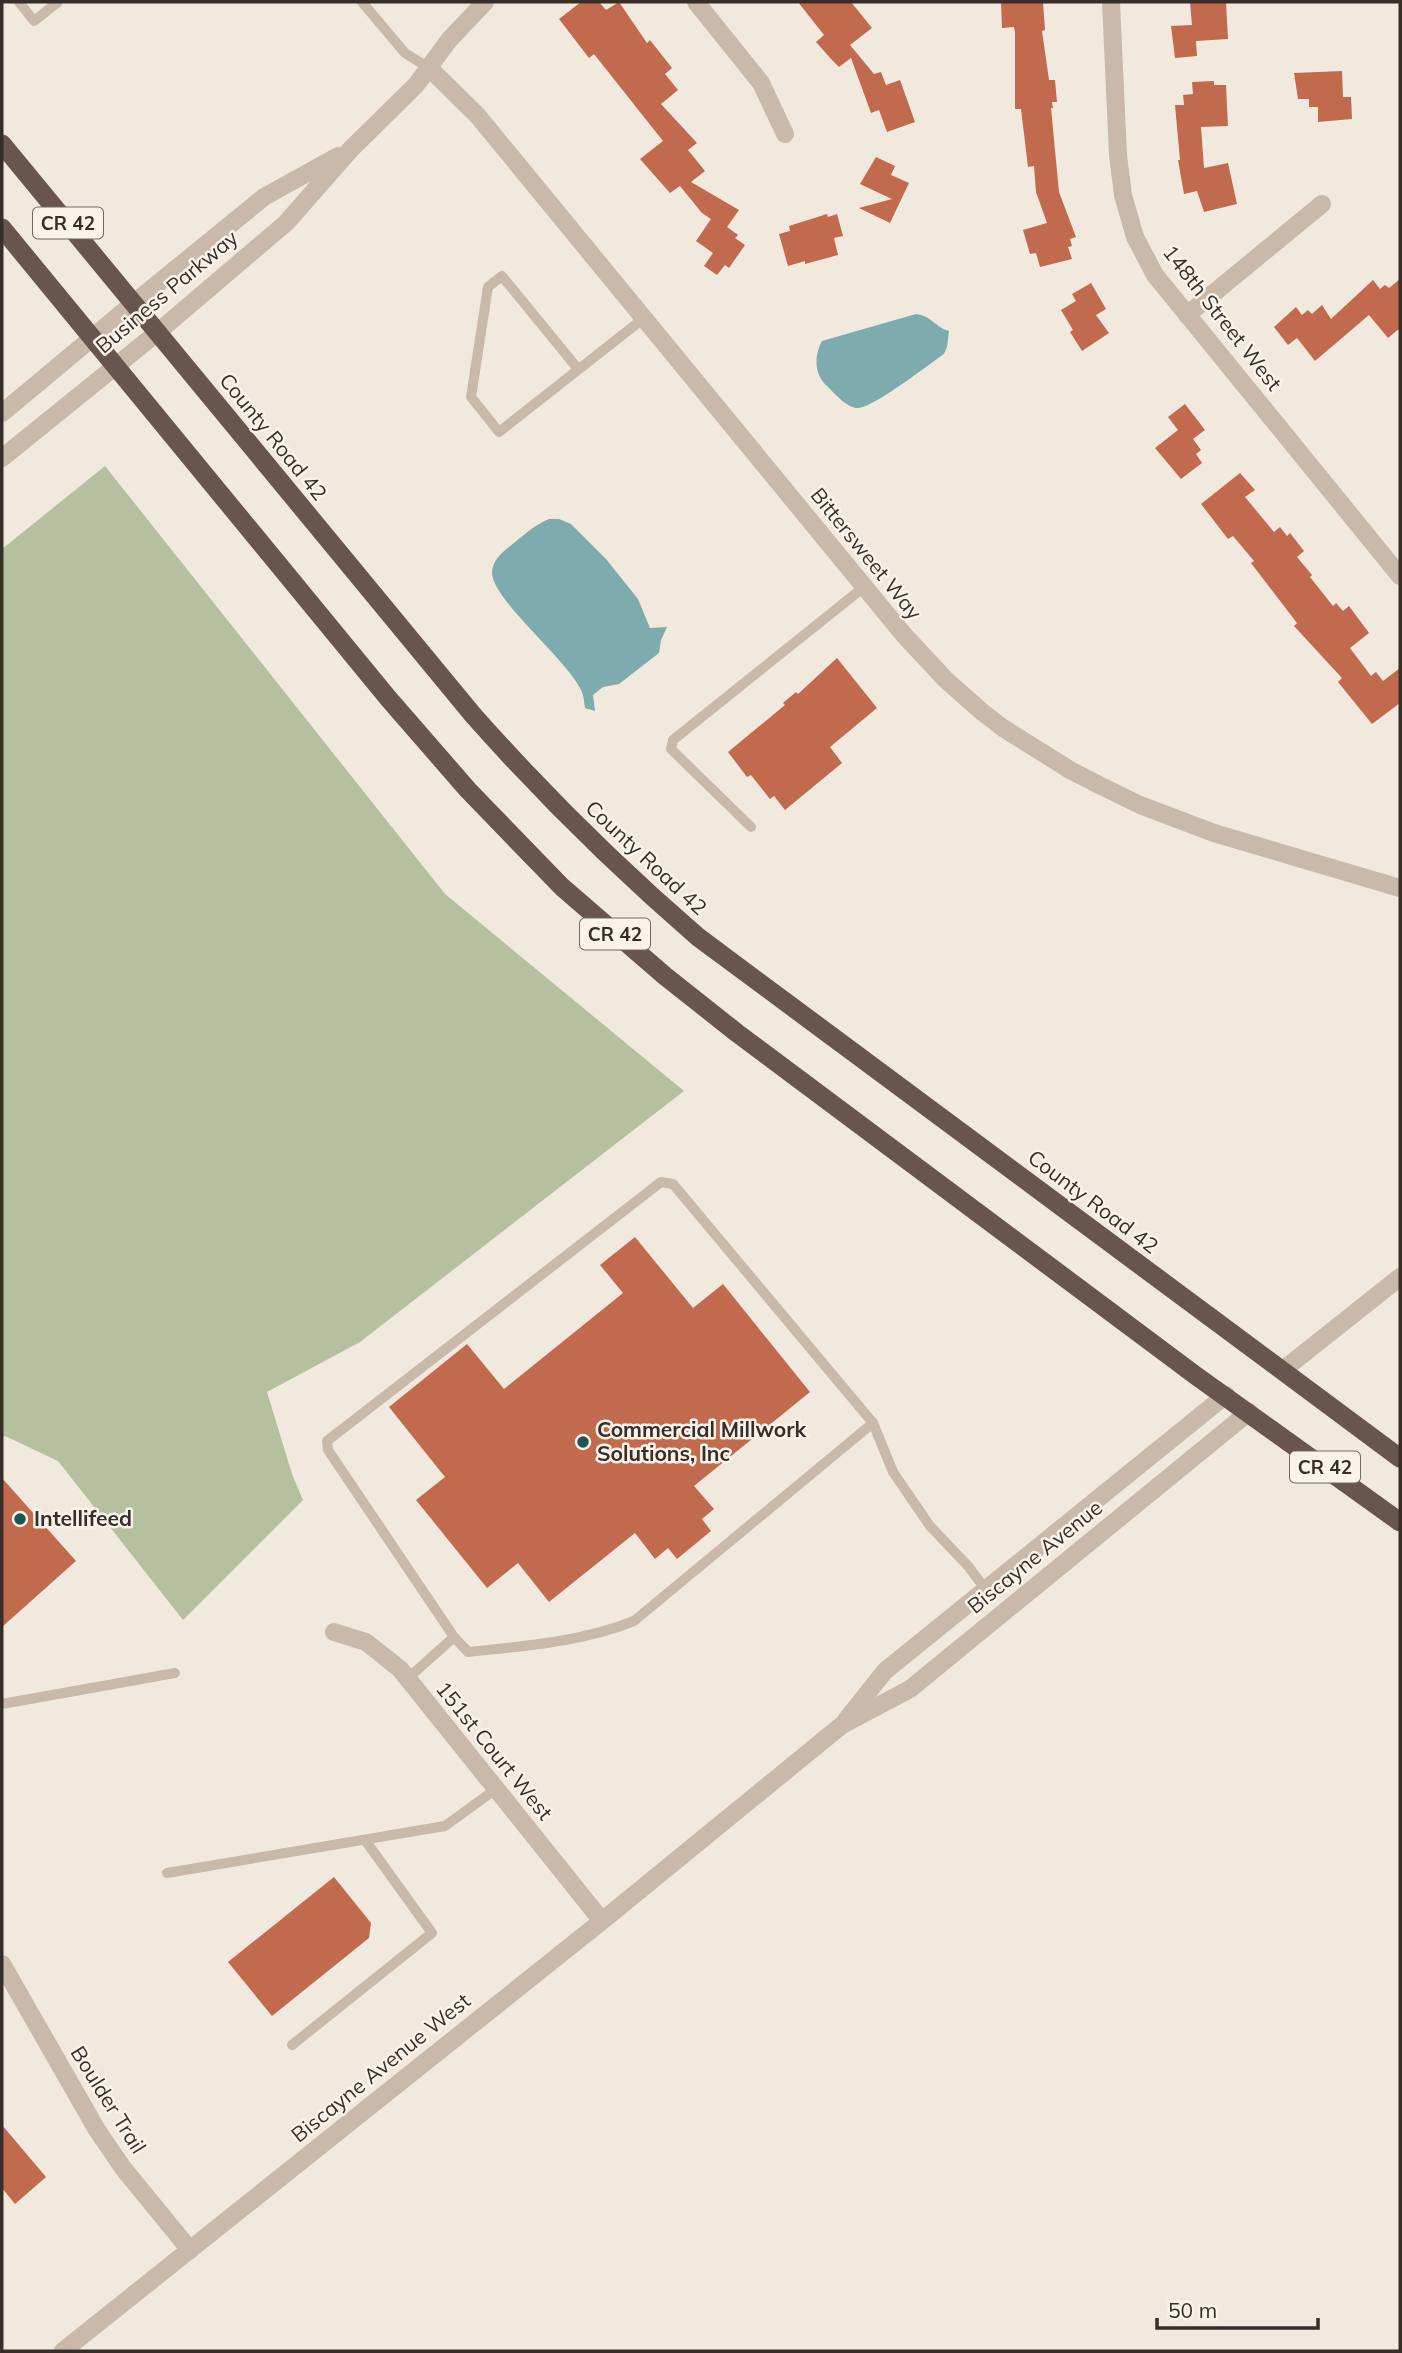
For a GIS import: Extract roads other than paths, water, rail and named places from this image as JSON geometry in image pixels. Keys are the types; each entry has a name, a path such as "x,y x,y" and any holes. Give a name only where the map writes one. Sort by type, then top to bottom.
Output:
{"highway":[{"name":"County Road 42","path":"2,144 491,735 561,811 634,881 698,937 1400,1458"},
{"name":"CR 42","path":"2,228 405,718 468,790 562,887 737,1033 1195,1375 1400,1522"}],"street":[{"name":"Business Parkway","path":"2,458 158,332 286,223 351,149 416,85 449,40 485,2"},
{"path":"696,2 761,83 785,134"},
{"name":"148th Street West","path":"1111,2 1118,155 1123,195 1135,237 1155,275 1400,576"},
{"name":"Bittersweet Way","path":"429,68 477,115 904,635 954,687 1003,728 1070,770 1140,805 1214,833 1400,888"},
{"name":"Business Parkway","path":"2,413 264,197 351,149"},
{"path":"1187,315 1322,204"},
{"path":"1283,1370 1400,1277"},
{"name":"Biscayne Avenue","path":"842,1725 886,1671 1226,1395"},
{"name":"Biscayne Avenue","path":"601,1921 842,1725 910,1689 1249,1412"},
{"name":"151st Court West","path":"334,1632 366,1642 400,1669 601,1921"},
{"name":"Biscayne Avenue West","path":"190,2250 601,1921"},
{"name":"Boulder Trail","path":"2,1964 97,2130 123,2168 190,2250"},
{"path":"63,2351 190,2250"}],"lane":[{"path":"19,2 34,21 58,2"},
{"path":"362,2 405,53 429,68"},
{"path":"578,369 502,276 488,287 471,397 499,432 643,318"},
{"path":"751,827 671,749 673,740 864,587"},
{"path":"873,1423 634,1621 616,1629 553,1642 468,1652 454,1636 328,1450 327,1441 661,1182 673,1184 873,1423 894,1472 908,1494 930,1526 968,1566 986,1590"},
{"path":"407,1679 454,1636"},
{"path":"2,1704 175,1672"},
{"path":"167,1873 445,1826 496,1789"},
{"path":"292,2045 432,1933 365,1840"}],"water":[{"path":"916,314 949,331 944,354 875,402 857,408 837,396 823,381 817,365 822,341"},
{"path":"549,519 559,519 571,524 606,559 638,599 650,628 667,627 659,653 619,684 603,687 593,695 595,711 585,708 582,692 574,679 504,598 495,584 492,572 494,563 503,552"}],"place":[{"name":"Commercial Millwork Solutions, Inc","path":"583,1442"},
{"name":"Intellifeed","path":"20,1519"}]}
